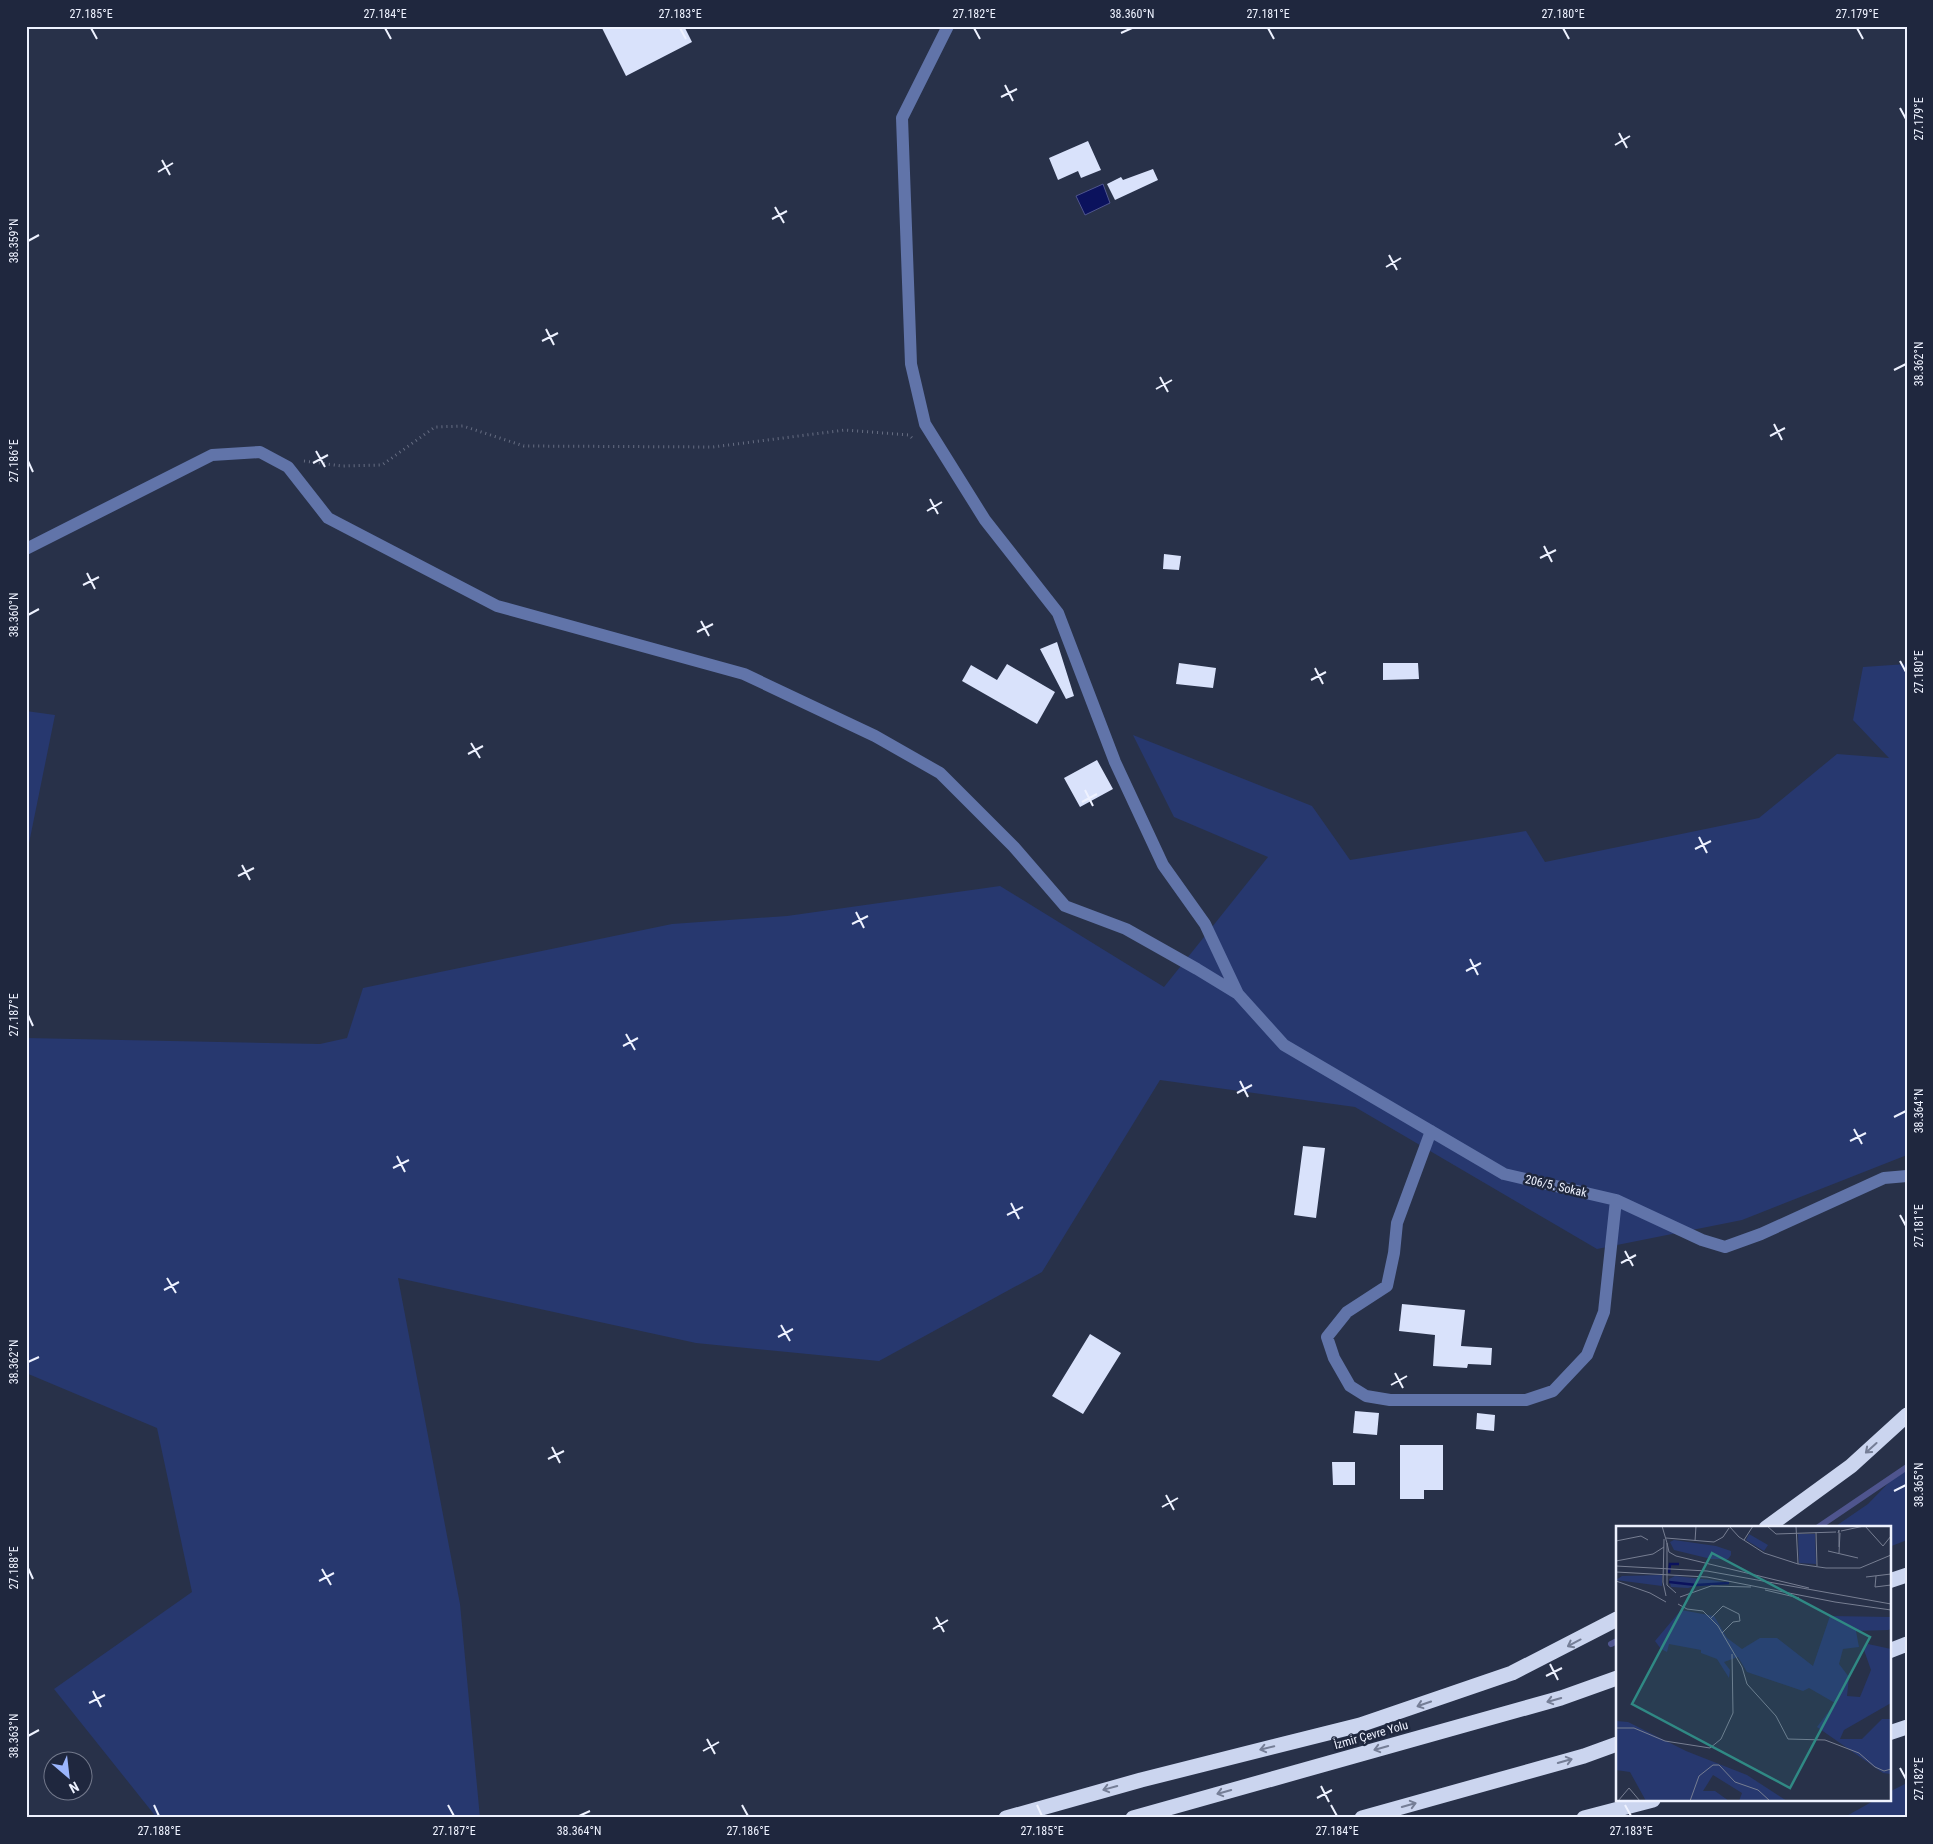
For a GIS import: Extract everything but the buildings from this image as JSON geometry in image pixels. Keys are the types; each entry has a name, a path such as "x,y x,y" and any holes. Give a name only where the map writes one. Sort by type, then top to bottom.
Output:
{"highway":[{"path":"1769,1526 1852,1466 1907,1415"},
{"path":"1890,1581 1907,1574"},
{"path":"1006,1818 1141,1780 1360,1725 1512,1673 1616,1621"},
{"path":"1890,1651 1907,1644"},
{"name":"İzmir Çevre Yolu","path":"1133,1818 1561,1698 1616,1678"},
{"path":"1890,1733 1907,1727"},
{"path":"1362,1818 1616,1744"},
{"path":"1584,1818 1644,1802"}],"street":[{"path":"948,26 902,118 911,364 925,424 986,520 1058,613 1115,762 1164,865 1205,924 1238,994"},
{"path":"26,549 212,455 260,452 288,467 328,518 498,606 744,674 875,736 940,773 1014,847 1065,906 1126,929 1238,994"},
{"name":"206/5. Sokak","path":"1238,994 1284,1045 1504,1174 1616,1200 1702,1240 1725,1248 1761,1234 1884,1178 1907,1176"},
{"path":"1431,1132 1397,1224 1394,1254 1387,1286 1348,1312 1327,1337 1334,1358 1350,1386 1366,1396 1390,1400 1526,1400 1553,1391 1587,1355 1604,1312 1616,1200"}],"path":[{"path":"296,460 342,466 382,465 435,427 454,426 471,428 524,446 713,447 845,430 879,431 909,435 916,441"}],"shaded area":[{"path":"1103,184 1110,203 1085,215 1076,196"},
{"path":"1907,664 1907,1155 1742,1220 1597,1249 1355,1107 1160,1080 1042,1272 879,1361 696,1343 398,1278 460,1604 480,1818 157,1818 54,1689 192,1592 157,1428 26,1373 26,1038 320,1044 347,1038 363,988 672,924 787,916 1000,886 1164,987 1268,857 1174,817 1133,735 1312,806 1350,860 1526,831 1545,862 1759,818 1837,754 1889,758 1853,720 1863,667"},
{"path":"26,711 55,715 26,858"},
{"path":"1907,1464 1907,1540 1890,1547 1890,1526 1836,1526 1868,1504"},
{"path":"1907,1783 1907,1818 1843,1818 1871,1802 1890,1802 1890,1792"}],"waterway":[{"path":"1820,1526 1907,1467"},
{"path":"1611,1644 1616,1642"}]}
